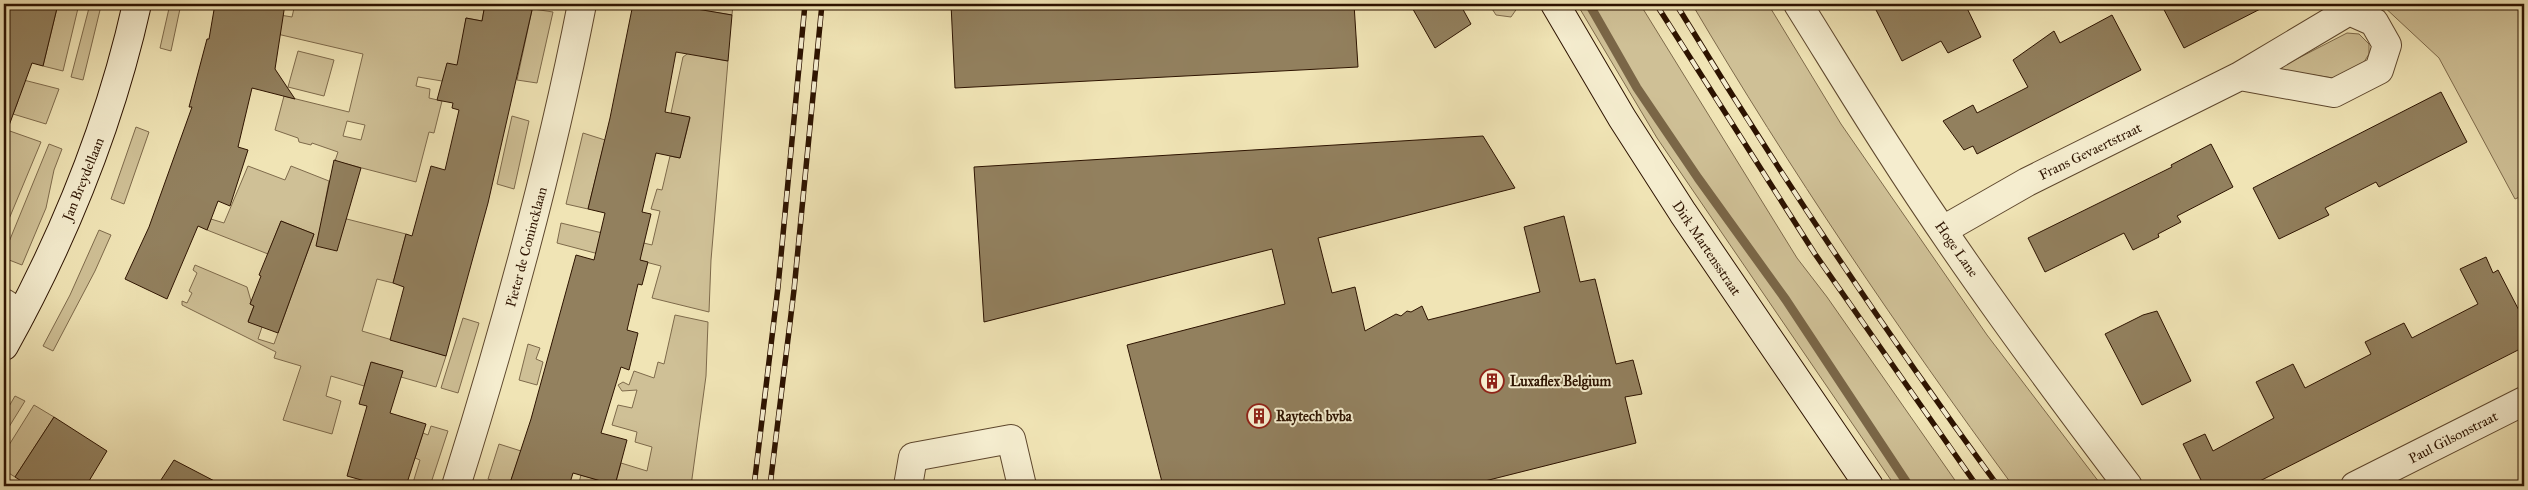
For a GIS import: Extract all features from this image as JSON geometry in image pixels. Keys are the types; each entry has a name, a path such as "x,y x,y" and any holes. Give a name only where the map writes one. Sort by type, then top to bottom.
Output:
{"street":[{"name":"Jan Breydellaan","path":"4,346 13,309 45,269 94,154 113,95 137,4"},
{"name":"Pieter de Conincklaan","path":"456,486 498,350 534,218 562,105 582,4"},
{"name":"Dirk Martensstraat","path":"1555,4 1622,118 1683,213 1869,486"},
{"name":"Hoge Lane","path":"1798,4 1888,148 1943,230 2058,393 2128,486"},
{"name":"Frans Gevaertstraat","path":"1943,230 2027,182 2240,76 2349,11 2374,22 2387,45 2379,70 2334,93 2240,76"},
{"name":"Paul Gilsonstraat","path":"2355,486 2524,401"},
{"path":"908,486 913,456 1011,439 1022,486"}],"shaded area":[{"path":"58,4 79,4 63,71 43,66"},
{"path":"90,4 101,6 83,80 71,77"},
{"path":"170,4 181,4 171,51 160,48"},
{"path":"295,4 485,4 482,21 466,18 459,65 442,81 418,77 416,86 430,89 429,98 442,101 434,133 429,132 416,182 335,161 338,152 312,143 311,145 299,142 298,138 275,130 284,96 349,112 363,54 230,23 232,7 292,17","holes":["347,121 365,125 361,140 343,136"]},
{"path":"501,4 553,12 537,83 517,80 532,10"},
{"path":"696,4 733,4 732,15 701,10"},
{"path":"1489,4 1520,4 1511,17 1496,15"},
{"path":"1577,4 1640,4 1797,258 1827,297 1959,486 1895,486 1657,138"},
{"path":"1692,4 1768,4 1841,124 1987,335 2102,486 2013,486 1970,428 1846,249 1767,128"},
{"path":"2381,4 2524,4 2524,195 2515,199 2439,58"},
{"path":"2347,33 2359,34 2369,44 2369,54 2364,62 2333,78 2281,70 2283,66"},
{"path":"701,44 706,57 728,61 711,260 709,312 652,298 661,266 611,253 610,257 557,243 561,223 652,245 660,211 651,209 657,189 662,190 670,156 680,158 690,118 671,113 683,57"},
{"path":"298,51 334,60 324,96 288,87"},
{"path":"4,75 59,89 46,124 13,114 18,101 4,94"},
{"path":"512,116 529,121 514,189 497,184"},
{"path":"136,127 149,132 124,204 111,199"},
{"path":"7,130 41,142 4,231 4,140"},
{"path":"583,133 605,140 588,209 566,204"},
{"path":"49,144 62,149 54,170 46,208 22,265 4,258 4,254"},
{"path":"248,166 285,180 291,166 329,181 323,213 406,234 393,283 377,279 362,331 446,356 436,387 401,377 402,373 372,362 364,386 331,376 326,396 341,401 332,434 283,420 301,366 274,358 276,352 182,305 182,301 187,303 192,293 189,291 197,273 193,270 195,265 247,287 251,301 250,304 254,306 248,321 262,327 258,339 274,344 314,234 281,221 268,254 207,230 211,219 224,223"},
{"path":"99,230 111,235 95,271 53,351 43,346 70,295"},
{"path":"675,315 708,322 706,376 691,486 578,486 581,475 615,485 621,463 647,471 652,447 635,442 637,432 612,425 618,405 632,408 637,390 622,391 618,385 623,382 629,385 634,371 654,378 658,362 664,364"},
{"path":"463,318 479,323 458,393 441,388"},
{"path":"528,344 540,348 536,359 543,362 537,385 519,380"},
{"path":"15,396 25,401 4,435 4,415"},
{"path":"34,405 54,417 15,477 4,470 4,453"},
{"path":"431,426 448,431 430,486 412,486 420,460 415,458 423,433 428,435"},
{"path":"499,444 521,451 509,486 488,479"}],"building":[{"path":"4,4 58,4 43,66 32,63 7,131 4,131"},
{"path":"215,4 285,4 275,69 295,99 252,88 238,147 248,150 230,206 218,201 207,230 198,226 167,299 125,279 149,227 192,107 189,107 207,39 209,39"},
{"path":"485,4 501,4 532,10 488,203 446,356 390,340 404,287 393,283 406,234 412,236 431,166 445,170 459,110 452,108 453,103 437,100 447,63 457,65 466,18 482,21"},
{"path":"633,4 680,4 679,6 732,15 728,61 676,52 665,112 690,117 680,158 656,153 642,212 651,214 640,260 648,262 642,285 638,284 627,330 638,333 629,370 621,367 601,433 627,440 615,485 573,473 569,486 509,486 531,419 576,255 594,260 605,213 588,209 610,118"},
{"path":"951,4 1354,4 1358,67 955,88"},
{"path":"1410,4 1460,4 1471,24 1435,48"},
{"path":"1873,4 1965,4 1981,37 1948,53 1941,41 1902,61"},
{"path":"2161,4 2270,4 2184,48"},
{"path":"2112,15 2141,70 1977,154 1973,146 1964,150 1943,121 1973,105 1977,113 2028,87 2013,60 2054,31 2060,43"},
{"path":"2441,92 2467,142 2379,187 2376,182 2325,208 2329,215 2279,239 2253,188"},
{"path":"1483,136 1515,188 1318,238 1332,293 1355,287 1365,331 1396,314 1401,316 1407,311 1411,312 1422,306 1428,320 1540,292 1524,227 1564,216 1580,282 1595,279 1616,364 1633,360 1642,394 1625,397 1636,443 1465,486 1163,486 1127,345 1285,304 1272,249 984,322 974,167"},
{"path":"2211,144 2233,187 2177,216 2181,222 2158,234 2159,237 2133,250 2124,233 2045,272 2028,238 2172,167 2171,165"},
{"path":"334,160 361,168 337,251 316,246"},
{"path":"281,221 314,234 278,333 248,322 254,306 250,304 261,276 259,275"},
{"path":"2486,257 2493,273 2498,270 2524,320 2524,347 2250,486 2204,486 2183,444 2205,434 2213,451 2274,418 2256,382 2293,364 2305,388 2371,354 2365,342 2404,323 2412,338 2478,304 2460,269"},
{"path":"2157,311 2191,381 2142,405 2105,334 2143,315"},
{"path":"371,362 403,371 390,413 426,424 406,486 383,486 347,476 367,406 359,404"},
{"path":"54,417 107,451 86,486 29,486 15,477"},
{"path":"174,460 224,486 157,486"}],"waterway":[{"path":"1589,4 1637,88 1698,178 1786,300 1909,486"}],"railway":[{"path":"754,486 778,287 805,4"},
{"path":"770,486 794,290 822,4"},
{"path":"1656,4 1815,254 1977,486"},
{"path":"1676,4 1752,127 1872,308 1998,486"}],"place":[{"name":"Luxaflex Belgium","path":"1492,381"},
{"name":"Raytech bvba","path":"1259,416"}]}
